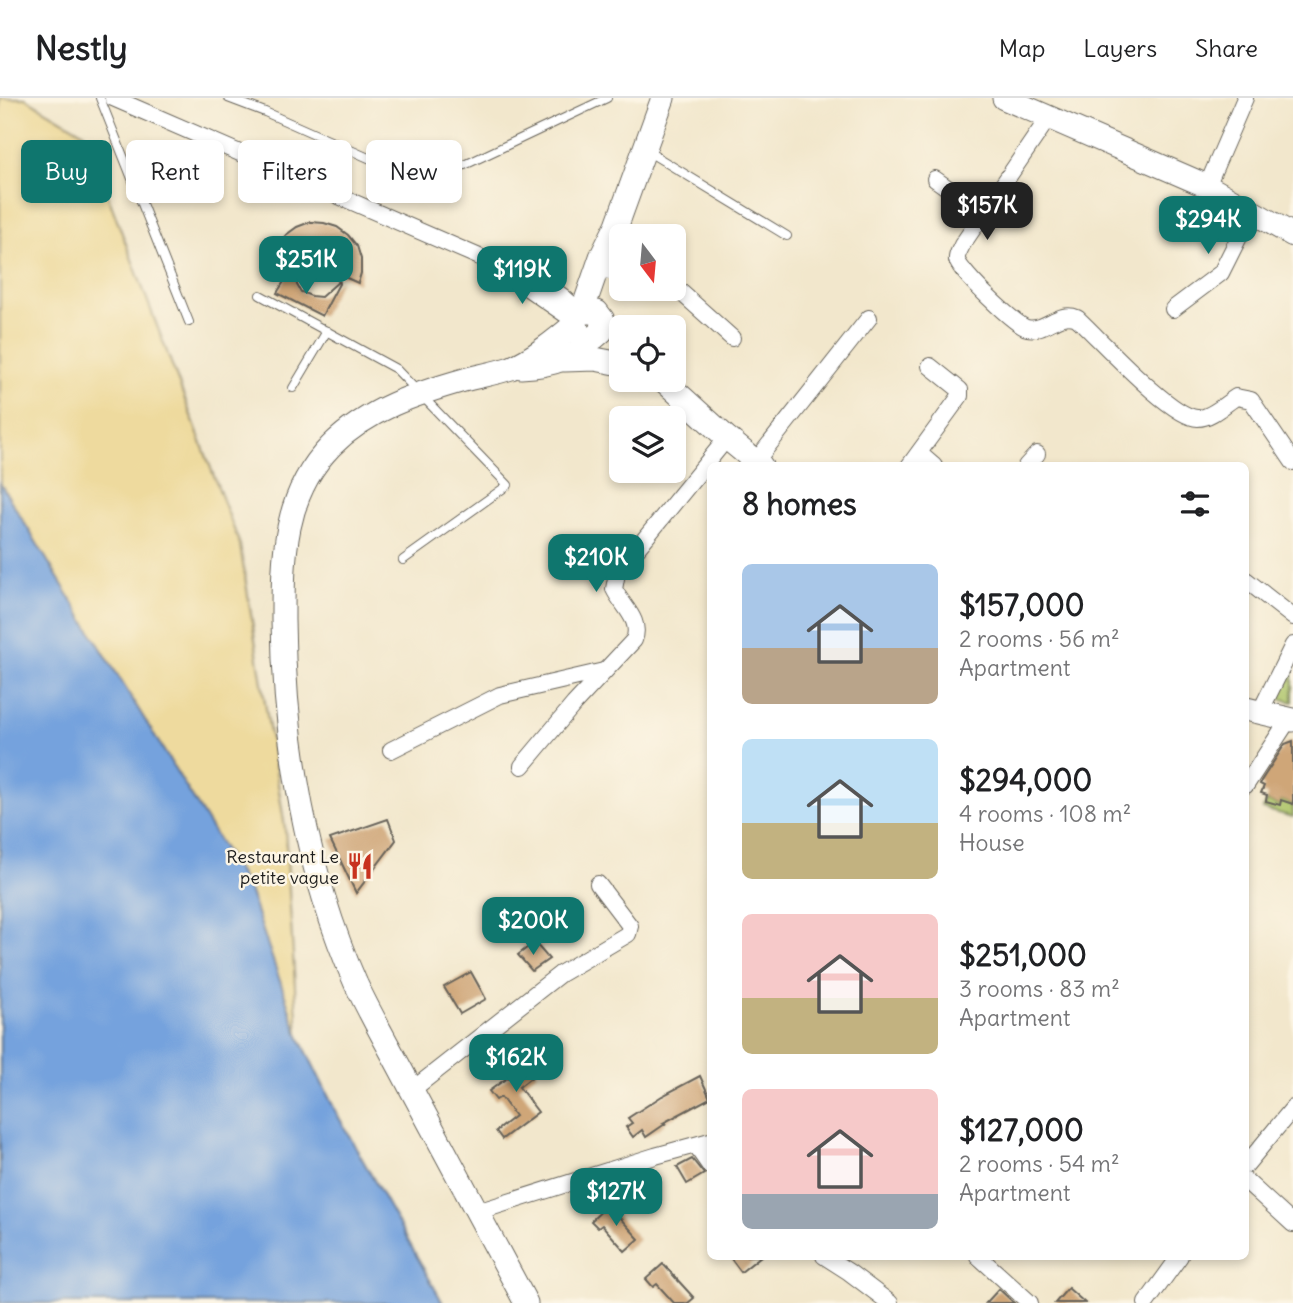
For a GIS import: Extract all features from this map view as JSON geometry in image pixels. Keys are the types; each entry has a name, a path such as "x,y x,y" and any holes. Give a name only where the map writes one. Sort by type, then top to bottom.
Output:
{"street":[{"path":"113,98 139,104 550,286 569,301 609,347"},
{"path":"618,224 663,98"},
{"path":"1004,98 1207,186 1292,233"},
{"path":"1207,186 1245,98"},
{"path":"1049,117 957,254 959,264 967,275 1022,327 1037,328 1065,315 1077,318 1177,411 1190,417 1206,417 1236,397 1251,400 1293,461"},
{"path":"935,179 984,215"},
{"path":"1173,309 1221,272 1252,211"},
{"path":"592,325 601,257 609,242"},
{"path":"558,361 576,353 592,325 609,285"},
{"path":"686,297 732,338"},
{"path":"760,462 869,318"},
{"path":"511,368 544,348 592,325"},
{"path":"526,1303 357,985 333,924 316,868 295,776 287,718 283,561 293,508 301,486 331,446 354,426 381,409 417,393 511,368 558,361 609,361"},
{"path":"914,459 960,396 960,390 930,366"},
{"path":"674,392 758,462"},
{"path":"707,462 727,438"},
{"path":"522,766 604,671 635,640 637,633 634,619 614,589 617,573 707,463"},
{"path":"1249,582 1293,617"},
{"path":"1249,781 1291,719 1253,710 1293,645"},
{"path":"391,750 500,695 604,671"},
{"path":"412,1090 560,974 628,934 630,926 598,884"},
{"path":"1249,1158 1293,1108"},
{"path":"477,1212 603,1171 703,1143"},
{"path":"1249,1184 1293,1224"},
{"path":"830,1260 890,1303"},
{"path":"982,1260 1030,1303"},
{"path":"1146,1303 1177,1260"}],"lane":[{"path":"100,98 189,322"},
{"path":"228,98 427,184 437,183 454,170 607,98"},
{"path":"644,149 787,236"},
{"path":"260,295 396,369 508,485 403,560"},
{"path":"293,388 327,331"}],"green space":[{"path":"1293,669 1293,702 1278,698"},
{"path":"1281,800 1293,804 1293,817 1263,809 1266,801 1279,805"}],"sand":[{"path":"0,98 25,98 84,133 87,140 21,140 21,203 111,203 240,545 285,828 298,1034 249,890 0,483"}],"water":[{"path":"0,483 249,890 298,1034 337,1114 443,1303 0,1303"}],"building":[{"path":"310,222 337,227 357,246 361,259 358,283 340,275 339,256 328,246 315,244 299,256 277,246 297,227"},
{"path":"288,275 295,277 301,292 311,296 321,297 340,282 322,316 277,293"},
{"path":"1293,741 1293,804 1281,800 1280,805 1266,801 1267,795 1261,793 1264,786 1260,784 1261,781 1285,744"},
{"name":"Restaurant Le petite vague","path":"388,819 396,840 356,893 330,839"},
{"path":"536,944 549,959 532,971 518,955"},
{"path":"471,972 486,999 460,1014 444,987"},
{"path":"517,1049 537,1073 519,1087 538,1112 502,1139 496,1131 515,1116 501,1097 496,1100 489,1091 518,1070 507,1057"},
{"path":"700,1076 707,1091 707,1100 663,1123 665,1124 646,1137 642,1130 633,1137 626,1127 632,1123 628,1118"},
{"path":"692,1159 704,1174 687,1184 677,1167"},
{"path":"625,1177 631,1184 599,1209 589,1197 609,1182"},
{"path":"608,1205 639,1239 625,1251 602,1225 598,1228 591,1221"},
{"path":"732,1260 756,1260 741,1272"},
{"path":"663,1264 694,1298 688,1303 674,1303 657,1284 653,1287 646,1279"},
{"path":"1068,1288 1085,1303 1055,1303"},
{"path":"999,1289 1014,1303 986,1303"}],"place":[{"name":"Restaurant Le petite vague","path":"360,866"}]}
